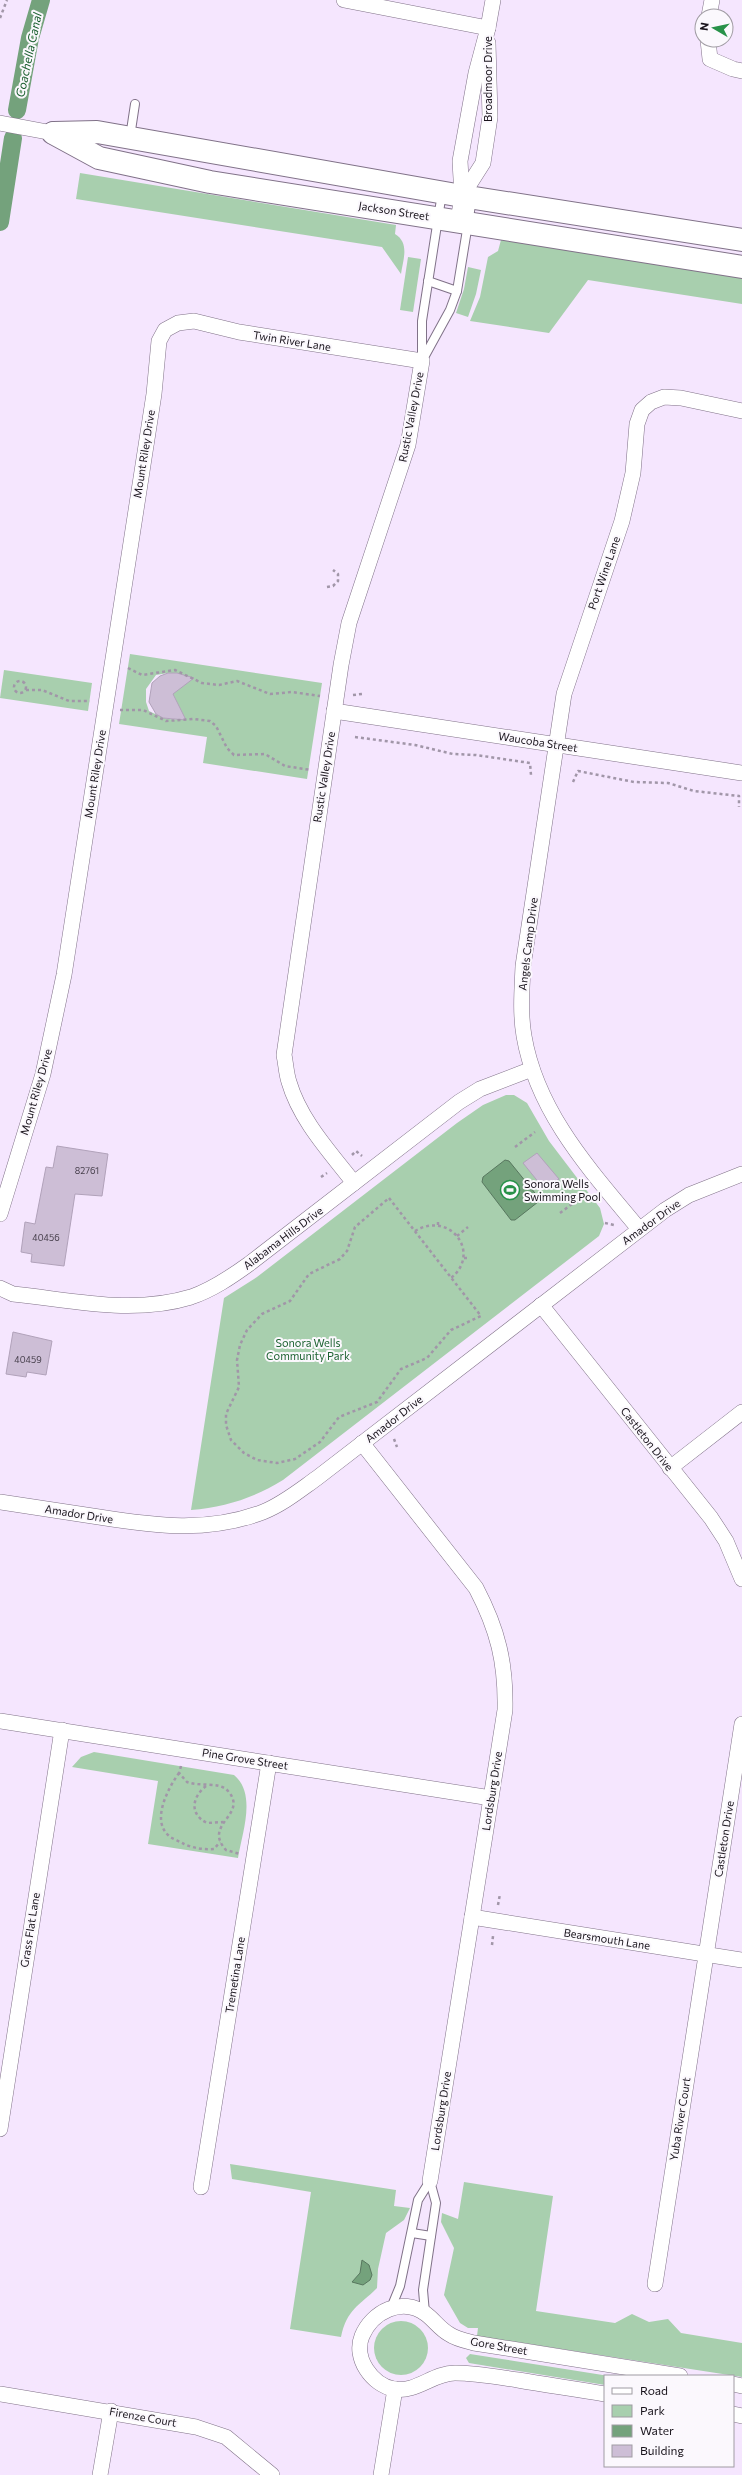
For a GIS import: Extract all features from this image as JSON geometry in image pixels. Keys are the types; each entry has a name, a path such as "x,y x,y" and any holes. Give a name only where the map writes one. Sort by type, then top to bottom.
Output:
{"street":[{"path":"344,0 488,28"},
{"name":"Broadmoor Drive","path":"455,221 459,195 460,161 476,72 488,28 493,0"},
{"name":"Broadmoor Drive","path":"459,195 483,163 489,125 488,28"},
{"path":"709,48 710,59 733,69 742,71"},
{"name":"Jackson Street","path":"0,123 43,131 97,132 459,195 742,240"},
{"name":"Jackson Street","path":"43,131 99,158 210,182 742,266"},
{"name":"Twin River Lane","path":"165,330 178,323 194,322 238,332 422,361"},
{"name":"Mount Riley Drive","path":"0,1214 42,1074 64,975 154,394 156,354 159,341 165,330"},
{"name":"Rustic Valley Drive","path":"354,1183 313,1130 299,1108 289,1082 284,1055 334,711 349,623 408,445 422,361"},
{"name":"Port Wine Lane","path":"556,745 570,673 628,497 636,452 637,424 642,410 651,402 664,397 681,398 742,411"},
{"name":"Waucoba Street","path":"334,711 742,773"},
{"name":"Angels Camp Drive","path":"556,745 523,966 521,1001 524,1036 532,1069 546,1104 572,1146 639,1229"},
{"name":"Alabama Hills Drive","path":"0,1288 13,1294 131,1307 192,1297 225,1281 460,1102 480,1089 532,1069"},
{"name":"Amador Drive","path":"0,1502 155,1526 210,1526 237,1520 270,1508 293,1495 362,1443 639,1229 689,1195 742,1174"},
{"name":"Castleton Drive","path":"541,1305 711,1518 726,1541 742,1579"},
{"path":"670,1468 742,1412"},
{"name":"Lordsburg Drive","path":"362,1443 476,1588 490,1615 500,1644 505,1678 505,1710 430,2181"},
{"name":"Pine Grove Street","path":"0,1720 491,1798"},
{"name":"Castleton Drive","path":"706,1954 742,1724"},
{"name":"Grass Flat Lane","path":"0,2129 62,1730"},
{"name":"Tremetina Lane","path":"201,2187 269,1763"},
{"name":"Bearsmouth Lane","path":"472,1917 742,1960"},
{"name":"Yuba River Court","path":"655,2284 706,1954"},
{"name":"Gore Street","path":"395,2389 380,2383 368,2372 360,2357 360,2340 366,2326 376,2315 391,2308 408,2307 426,2313 449,2335 474,2343 674,2375"},
{"path":"381,2475 395,2389 412,2388 443,2373 470,2373 604,2394"},
{"name":"Firenze Court","path":"0,2394 111,2411 196,2427 226,2437 272,2475"},
{"path":"100,2475 111,2411"}],"lane":[{"path":"130,138 135,104"},
{"name":"Rustic Valley Drive","path":"422,361 422,320 428,281 455,221"},
{"name":"Rustic Valley Drive","path":"422,361 450,310 457,291 455,221"},
{"path":"428,281 457,291"},
{"name":"Lordsburg Drive","path":"391,2308 400,2286 418,2200 430,2181"},
{"name":"Lordsburg Drive","path":"426,2313 423,2290 436,2203 430,2181"},
{"path":"412,2233 431,2236"}],"path":[{"path":"0,18 7,0"},
{"path":"327,587 333,586 338,580 338,574 333,570"},
{"path":"128,668 142,675 175,670 202,683 218,685 237,681 270,694 292,692 319,696"},
{"path":"26,690 25,684 17,682 14,685 15,691 19,693 26,690 42,690 69,700 89,701"},
{"path":"122,710 144,710 162,720 173,722 194,719 210,721 216,726 227,748 234,755 265,754 285,766 308,769"},
{"path":"355,737 415,745 453,754 476,755 530,763 531,775"},
{"path":"573,782 578,771 583,771 634,782 668,783 694,791 740,797 739,807"},
{"path":"515,1147 535,1132"},
{"path":"560,1213 584,1195"},
{"path":"389,1198 415,1231 481,1316 452,1330 427,1358 402,1369 377,1402 346,1412 339,1417 320,1442 303,1455 284,1462 257,1460 244,1453 231,1440 226,1425 226,1414 239,1387 237,1366 239,1351 244,1337 256,1318 286,1304 309,1274 340,1259 347,1251 353,1231 359,1222 389,1198"},
{"path":"415,1231 426,1226 438,1225 449,1229 457,1236 462,1245 464,1258 460,1268 452,1278"},
{"path":"457,1236 468,1227"},
{"path":"181,1765 180,1773 168,1792 163,1807 162,1822 167,1834 187,1845 202,1849 214,1849 220,1842"},
{"path":"180,1773 186,1782 206,1786 215,1785 225,1788 232,1796 233,1810 223,1822 219,1832 220,1842 226,1850 238,1854"},
{"path":"206,1786 195,1797 194,1810 199,1818 207,1823 223,1822"}],"green space":[{"path":"80,173 396,225 395,234 403,242 404,247 404,258 401,274 382,247 76,199"},
{"path":"501,240 742,278 742,304 588,280 549,333 470,321 480,297 488,257 498,251"},
{"path":"408,257 421,259 413,312 400,310"},
{"path":"468,267 481,270 476,294 468,317 456,313 464,289"},
{"path":"130,654 322,683 307,779 203,763 207,737 119,724","holes":["177,673 191,680 161,701 184,718 170,719 149,711 146,702 146,689 156,675"]},
{"path":"4,670 92,683 88,711 0,698"},
{"name":"Sonora Wells Community Park","path":"506,1095 514,1095 527,1103 549,1141 600,1208 604,1224 599,1236 283,1480 261,1492 239,1501 216,1507 191,1510 224,1298 257,1277 457,1123 483,1105"},
{"path":"94,1752 234,1775 241,1783 245,1792 246,1803 245,1826 238,1858 148,1844 158,1781 72,1767 81,1757"},
{"path":"230,2164 396,2190 394,2206 410,2208 404,2220 386,2233 378,2269 377,2288 350,2314 341,2337 290,2329 311,2192 232,2179"},
{"path":"464,2182 553,2196 536,2311 615,2323 632,2314 649,2322 668,2319 681,2333 742,2343 742,2377 477,2336 478,2328 468,2328 460,2323 444,2295 454,2248 441,2222 442,2213 458,2219"},
{"path":"396,2321 406,2321 416,2325 424,2333 428,2343 428,2353 424,2363 416,2371 406,2375 396,2375 386,2371 378,2363 374,2353 374,2343 378,2333 386,2325"},
{"path":"470,2354 604,2375 604,2385 469,2363 466,2358"}],"water":[{"name":"Sonora Wells Swimming Pool","path":"505,1160 509,1161 539,1198 538,1202 515,1220 511,1220 482,1182 483,1177"},
{"path":"362,2260 369,2265 372,2275 370,2280 363,2285 352,2282 360,2273"}],"building":[{"path":"168,673 177,673 194,678 173,694 186,720 163,718 156,714 149,702 152,683 160,676"},
{"path":"57,1146 108,1154 102,1196 75,1194 64,1266 31,1262 32,1254 21,1252 25,1222 35,1224 46,1167 53,1168"},
{"path":"537,1153 559,1179 544,1189 523,1163"},
{"path":"13,1332 52,1341 46,1375 27,1372 26,1377 6,1374"}],"waterway":[{"name":"Coachella Canal","path":"17,110 30,38 41,0"},
{"name":"Coachella Canal","path":"0,222 13,138"}],"place":[{"name":"Sonora Wells Swimming Pool","path":"510,1190"}]}
